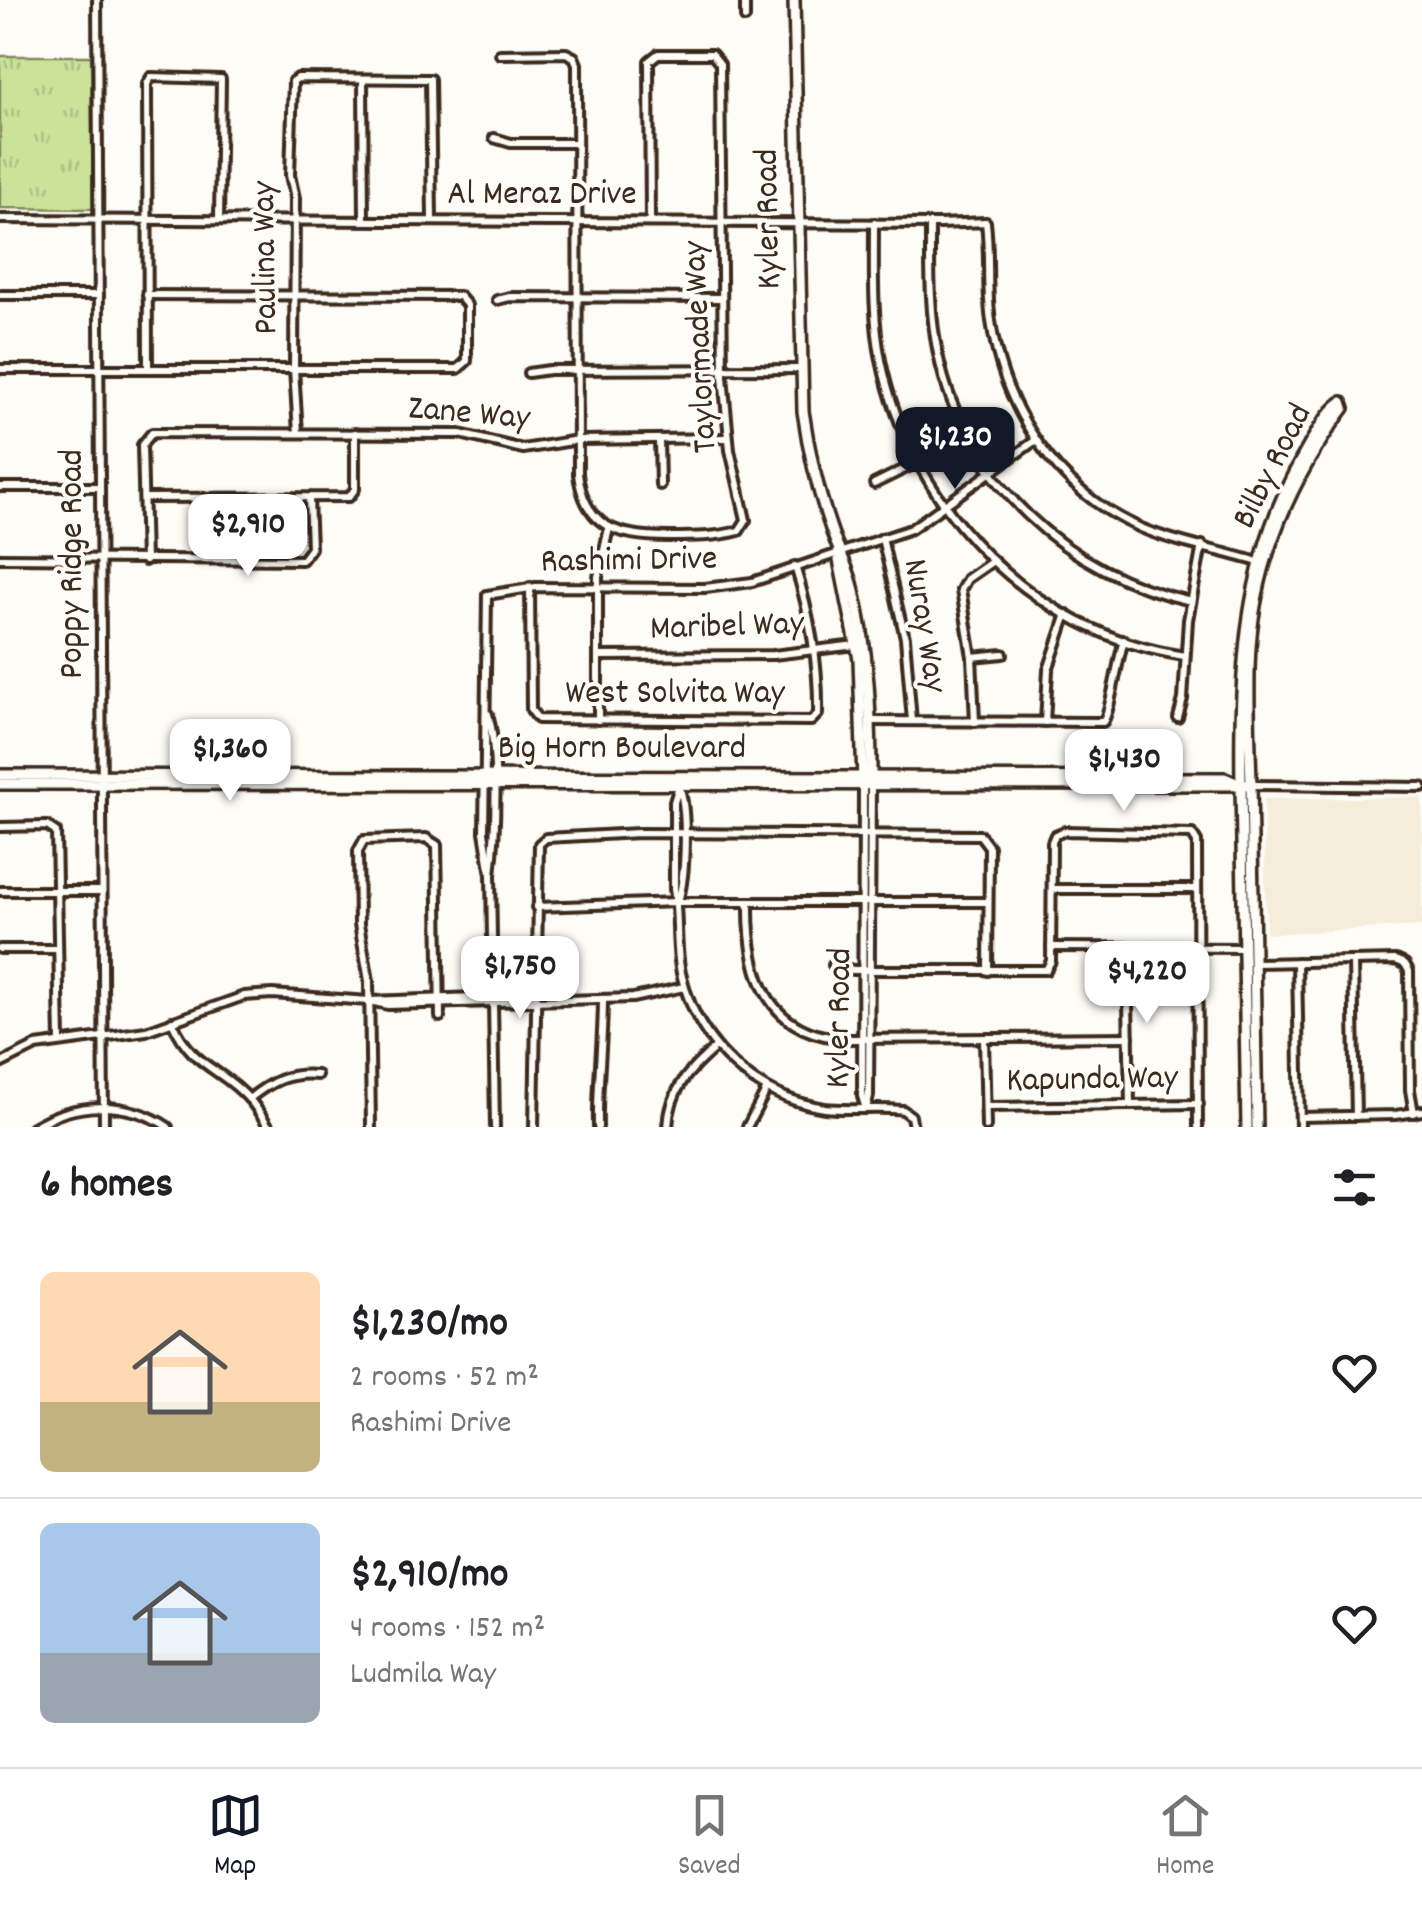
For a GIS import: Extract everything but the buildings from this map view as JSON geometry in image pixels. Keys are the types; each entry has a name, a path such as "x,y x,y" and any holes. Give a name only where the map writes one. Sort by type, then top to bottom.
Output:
{"main road":[{"name":"Kyler Road","path":"794,0 800,369 812,464 839,552 858,645 867,782"},
{"name":"Bilby Road","path":"1248,1127 1246,785 1255,608 1282,513 1308,462 1344,408 1342,402 1317,433 1291,478 1258,562 1248,606 1241,670 1246,785 1254,963 1257,1127"},
{"name":"Kyler Road","path":"839,552 858,609 871,721 867,782"},
{"path":"1255,608 1252,606 1260,571 1258,562"},
{"name":"Big Horn Boulevard","path":"0,775 100,779 867,782"},
{"name":"Big Horn Boulevard","path":"489,781 679,786 1225,778 1246,785"},
{"name":"Big Horn Boulevard","path":"0,784 100,779"}],"street":[{"name":"Poppy Ridge Road","path":"98,0 104,1127"},
{"path":"745,0 745,18"},
{"path":"500,54 566,53 575,59 578,474 592,513 609,528 598,587 598,720"},
{"name":"Taylormade Way","path":"609,528 638,537 691,537 730,533 744,528 746,520 728,438 722,369 719,62 709,54 658,54 648,64 650,222"},
{"path":"148,369 147,84 151,76 221,79 219,219"},
{"path":"364,220 363,79 433,82 432,220"},
{"name":"Paulina Way","path":"298,433 294,369 295,220 290,175 293,81 363,79"},
{"path":"494,138 516,144 577,143"},
{"name":"Al Meraz Drive","path":"0,218 986,222 989,305 996,350 1017,406 1036,440"},
{"path":"874,224 875,308 881,359 898,418 944,508 993,561 1028,590 1067,614 1124,640 1185,656"},
{"path":"930,224 932,310 941,368 962,425 991,473 1028,516 1076,554 1129,583 1191,601"},
{"path":"0,295 100,294"},
{"path":"0,369 458,369 467,362 467,306 459,296 148,296"},
{"path":"498,300 722,298"},
{"path":"528,373 800,369"},
{"name":"Zane Way","path":"145,498 142,445 155,432 460,434 514,449 578,440 728,438"},
{"path":"145,561 145,498 309,498 353,494 355,434"},
{"path":"659,440 660,485"},
{"path":"1036,440 1067,478 1118,516 1152,532 1258,562"},
{"name":"Rashimi Drive","path":"489,781 493,740 488,712 486,596 530,587 728,587 752,582 911,529 1036,440"},
{"path":"874,484 918,463"},
{"path":"0,487 99,487"},
{"path":"0,558 302,560 311,551 309,498"},
{"name":"Nuray Way","path":"882,538 906,638 912,721"},
{"path":"1178,718 1191,601 1202,545"},
{"path":"975,722 972,657 962,587 993,561"},
{"path":"795,566 815,652"},
{"name":"West Solvita Way","path":"530,587 531,710 535,718 815,720 815,652"},
{"path":"1045,722 1048,670 1067,614"},
{"path":"871,721 1106,720 1124,640"},
{"name":"Maribel Way","path":"598,656 762,656 858,645"},
{"path":"972,657 1003,654"},
{"path":"489,781 495,1127"},
{"name":"Kyler Road","path":"866,1110 862,1096 866,1038 867,782"},
{"path":"1246,785 1422,787"},
{"path":"679,786 674,798 678,834 674,888 678,902 678,955 684,987 700,1024 716,1047 767,1089 819,1107 903,1110 911,1116 913,1127"},
{"path":"0,827 53,828 57,837 60,1042"},
{"path":"534,1127 536,907 539,844 546,838 678,834 982,836 989,846 988,970"},
{"path":"833,965 866,970 1046,970 1051,964 1052,840 1057,834 1192,834 1197,842 1198,1127"},
{"path":"371,1127 368,975 359,924 358,851 362,842 429,838 437,845 440,1017"},
{"path":"1052,889 1197,889"},
{"path":"0,891 101,890"},
{"path":"536,907 678,902 988,902"},
{"path":"749,902 752,962 758,980 772,1002 790,1019 813,1032 836,1038 1129,1038"},
{"path":"0,949 58,948"},
{"path":"1052,948 1245,948"},
{"path":"1128,948 1130,1105"},
{"path":"1353,961 1356,1116"},
{"path":"1254,963 1400,961 1408,968 1410,1090 1418,1112 1300,1117"},
{"path":"1298,962 1300,1127"},
{"path":"0,1064 36,1046 132,1034 253,994 369,1001 526,1002 650,996 684,987"},
{"path":"598,1127 597,1074 603,998"},
{"path":"172,1022 181,1043 193,1057 249,1099 269,1127"},
{"path":"984,1038 986,1127"},
{"path":"668,1127 671,1104 680,1082 716,1047"},
{"path":"249,1099 270,1082 318,1075"},
{"path":"746,1127 767,1089"},
{"name":"Kapunda Way","path":"986,1107 1199,1104"},
{"path":"33,1127 70,1110 104,1106 132,1110 168,1127"}],"shaded area":[{"path":"1422,797 1422,926 1266,934 1264,799"}],"green space":[{"path":"0,56 91,56 93,209 0,208"}]}
